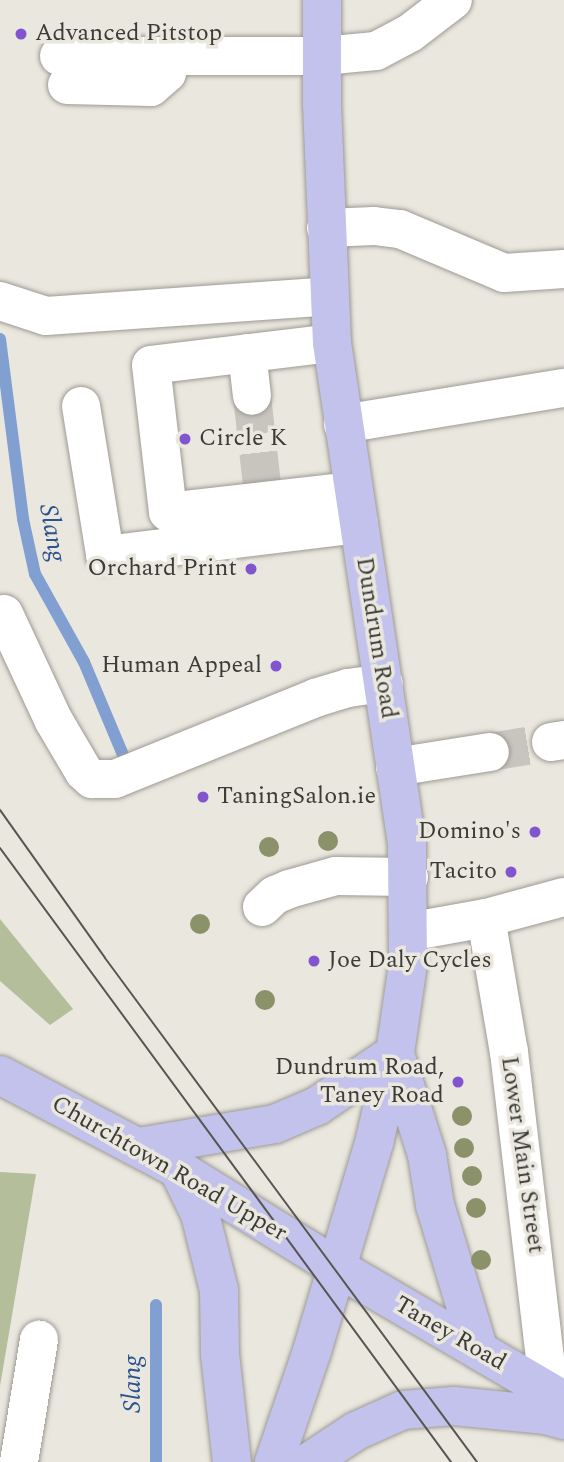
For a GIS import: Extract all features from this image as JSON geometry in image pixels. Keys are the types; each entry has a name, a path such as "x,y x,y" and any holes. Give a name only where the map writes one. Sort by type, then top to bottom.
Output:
{"main road":[{"name":"Dundrum Road","path":"274,1462 312,1351 375,1139 405,995 408,932 407,844 332,343 326,228 322,0"},
{"path":"139,1147 275,1124 317,1106 395,1053 427,1155 435,1205 480,1351"},
{"name":"Churchtown Road Upper","path":"0,1074 178,1169 337,1267"},
{"path":"178,1169 200,1214 219,1290 220,1354 232,1462"},
{"name":"Taney Road","path":"337,1267 480,1351 559,1404"},
{"path":"309,1462 356,1431 403,1410 454,1406 546,1415 559,1404"}],"street":[{"path":"63,71 168,57 322,57 376,51 410,33 453,0"},
{"path":"326,228 374,226 400,229 504,273 564,269"},
{"path":"0,301 46,316 329,296"},
{"path":"332,343 151,365 168,512 263,493 356,508"},
{"path":"247,353 252,396"},
{"path":"343,424 564,388"},
{"path":"81,406 105,555 356,508"},
{"path":"4,614 54,721 84,772 92,779 115,779 315,698 348,688 384,683"},
{"path":"395,767 490,752"},
{"path":"262,907 275,895 289,889 337,876 409,877"},
{"path":"408,932 486,918 564,897"},
{"name":"Lower Main Street","path":"486,918 509,1052 542,1313 559,1404"},
{"path":"19,1462 39,1340"}],"green space":[{"path":"0,919 73,1009 50,1025 0,981"},
{"path":"0,1172 36,1174 0,1386"}],"waterway":[{"name":"Slang","path":"0,339 23,519 35,574 84,662 124,757"},
{"name":"Slang","path":"156,1305 156,1462"}],"tunnel":[{"path":"252,396 262,485"},
{"path":"490,752 551,742"}],"tram line":[{"path":"0,810 105,958 477,1462"},
{"path":"0,848 451,1462"}],"place":[{"name":"Advanced Pitstop","path":"21,34"},
{"name":"Circle K","path":"185,439"},
{"name":"Orchard Print","path":"251,569"},
{"name":"Human Appeal","path":"276,666"},
{"name":"TaningSalon.ie","path":"203,797"},
{"name":"Domino's","path":"535,832"},
{"name":"Tacito","path":"511,872"},
{"name":"Joe Daly Cycles","path":"314,961"},
{"name":"Dundrum Road, Taney Road","path":"458,1082"}]}
